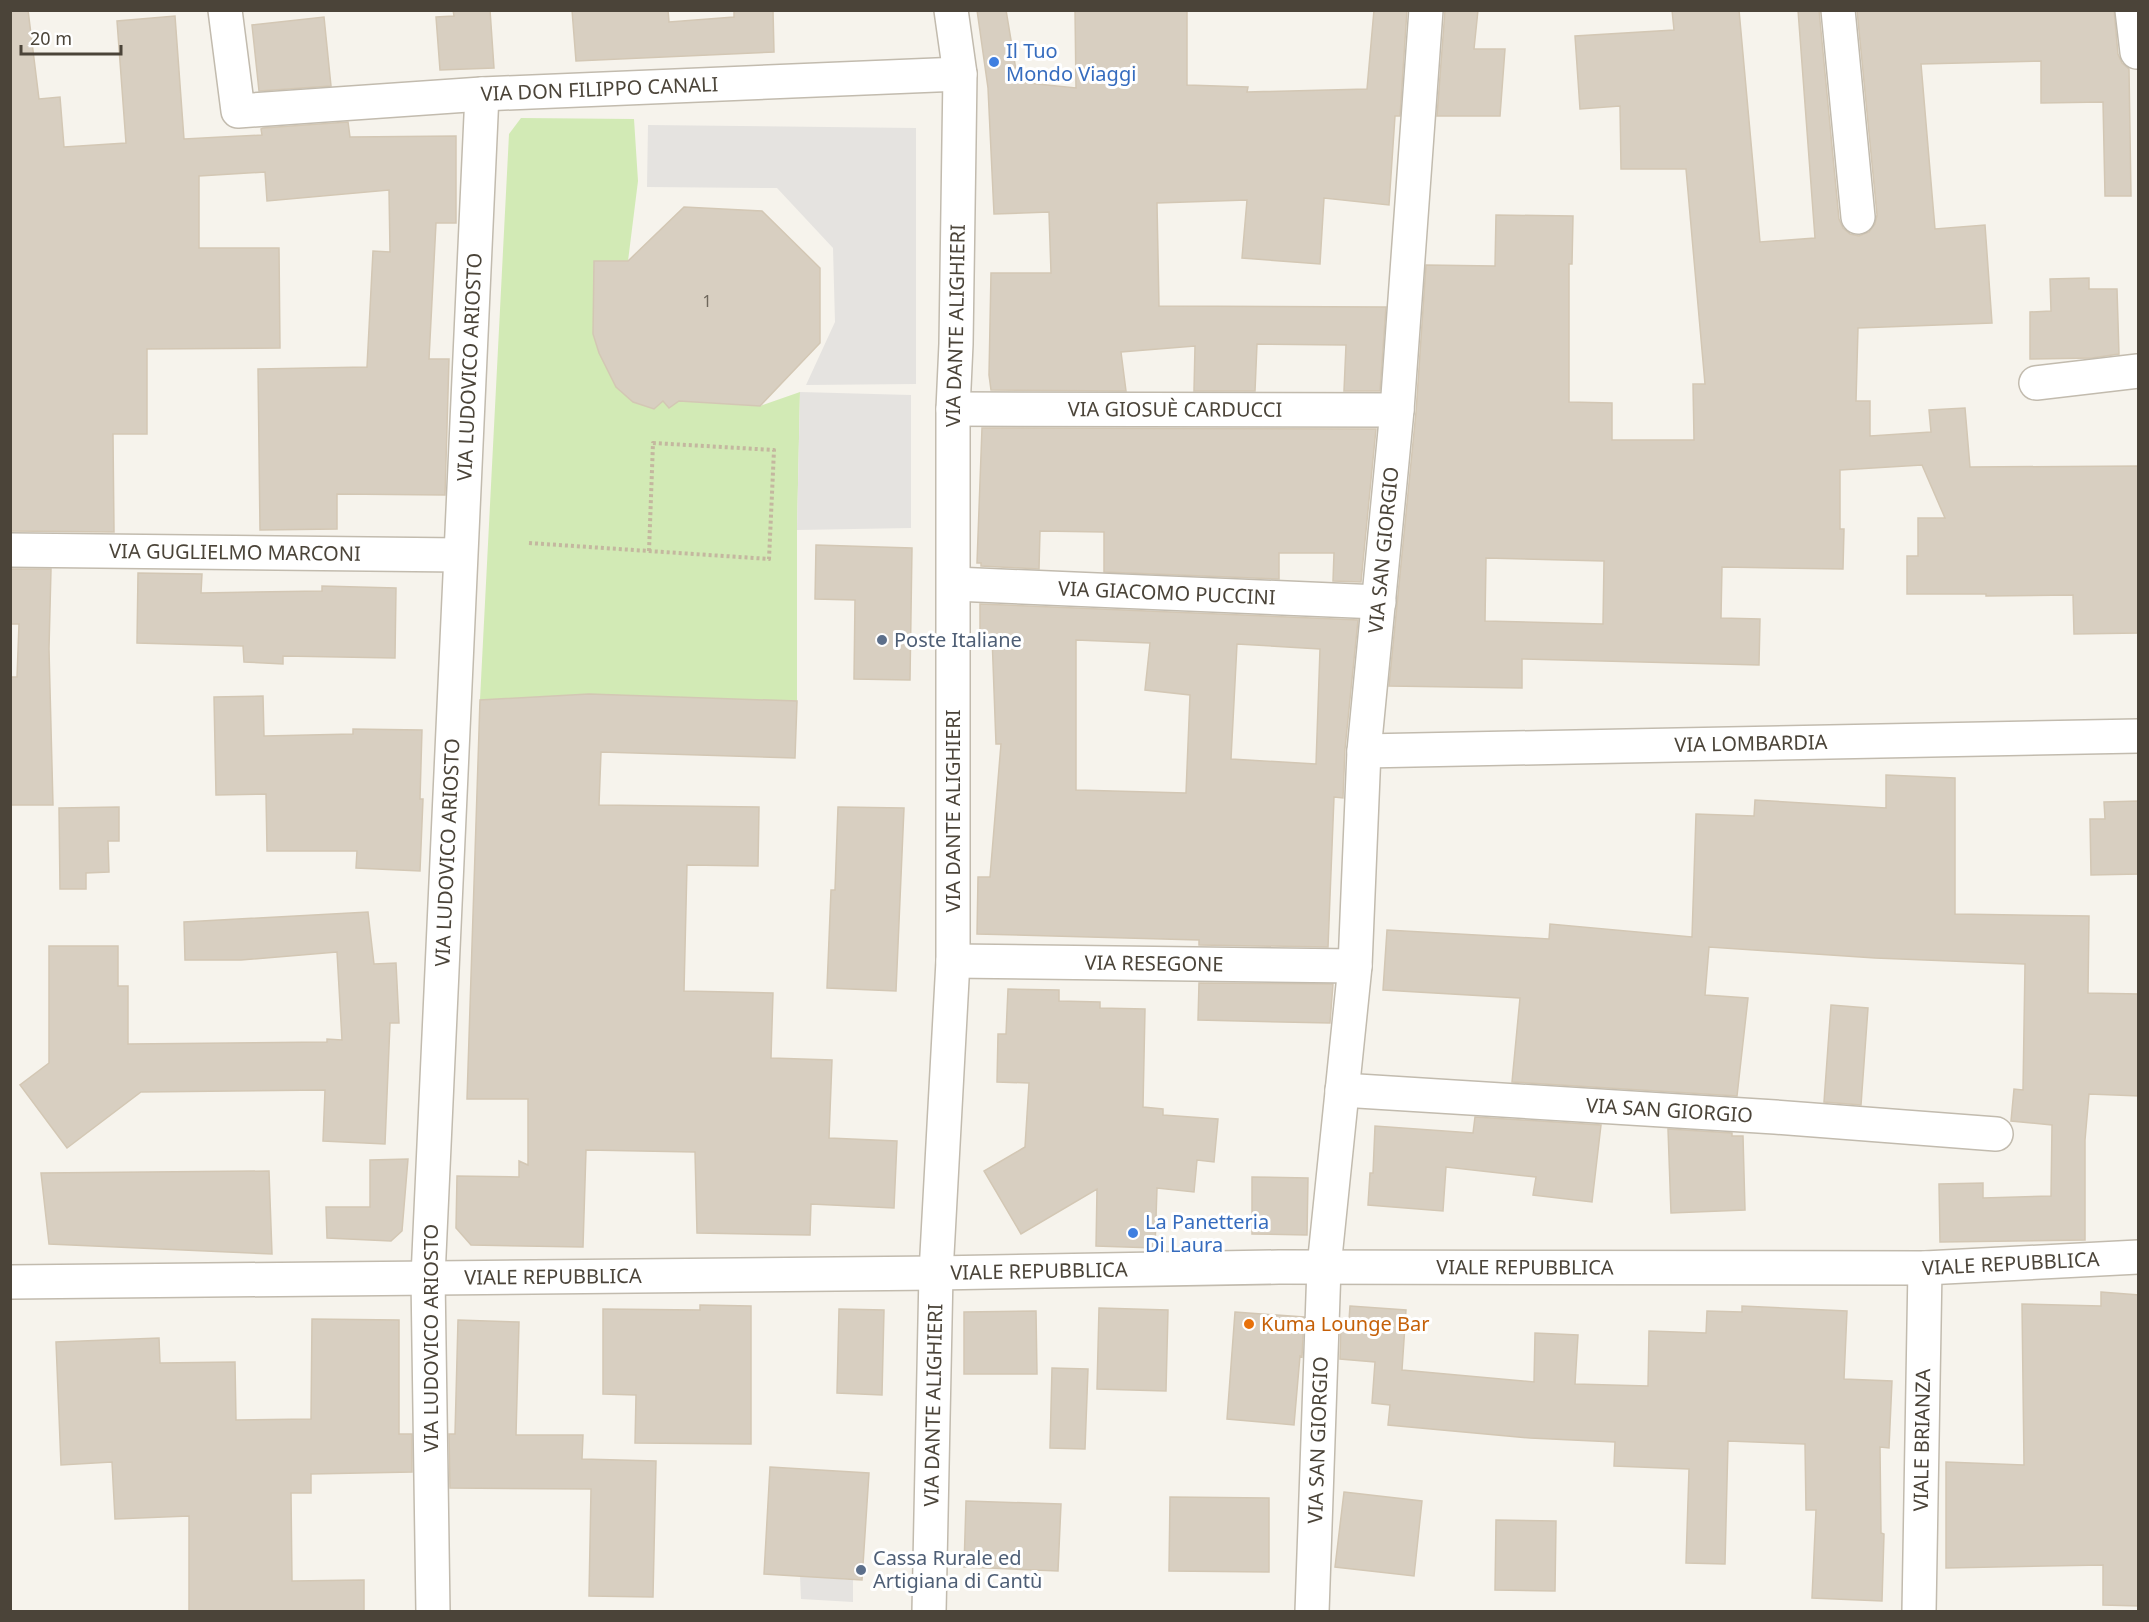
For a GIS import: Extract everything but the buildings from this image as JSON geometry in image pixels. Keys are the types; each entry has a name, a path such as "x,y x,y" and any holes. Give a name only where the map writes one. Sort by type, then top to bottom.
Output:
{"street":[{"name":"VIA DON FILIPPO CANALI","path":"225,10 238,111 482,94 960,74"},
{"name":"VIA DANTE ALIGHIERI","path":"929,1611 936,1273 953,961 953,409 960,74 951,10"},
{"name":"VIA SAN GIORGIO","path":"1312,1611 1324,1267 1355,966 1364,751 1397,410 1426,10"},
{"path":"1838,10 1858,217"},
{"path":"2132,10 2137,52"},
{"name":"VIA LUDOVICO ARIOSTO","path":"433,1611 428,1277 482,94"},
{"path":"2036,383 2139,371"},
{"name":"VIA GIOSUÈ CARDUCCI","path":"953,409 1397,410"},
{"name":"VIA GUGLIELMO MARCONI","path":"10,550 460,555"},
{"name":"VIA GIACOMO PUCCINI","path":"954,584 1379,602"},
{"name":"VIA LOMBARDIA","path":"1364,751 2139,736"},
{"name":"VIA RESEGONE","path":"953,961 1355,966"},
{"name":"VIA SAN GIORGIO","path":"1342,1090 1775,1117 1996,1134"},
{"name":"VIALE REPUBBLICA","path":"10,1282 1324,1267 1925,1268 2139,1257"},
{"name":"VIALE BRIANZA","path":"1919,1611 1925,1268"}],"path":[{"path":"529,543 769,559 774,450 653,443 650,551"}],"green space":[{"path":"521,118 634,119 638,181 628,261 594,262 593,334 599,353 616,387 633,402 654,409 663,401 669,407 679,401 760,406 800,392 797,701 589,694 480,700 509,134"}],"shaded area":[{"path":"648,125 916,128 916,384 806,385 835,322 833,248 777,188 647,187"},
{"path":"800,392 911,395 911,528 797,530"},
{"path":"800,1576 853,1580 853,1602 801,1599"}],"place":[{"name":"Il Tuo Mondo Viaggi","path":"994,62"},
{"name":"Poste Italiane","path":"882,640"},
{"name":"La Panetteria Di Laura","path":"1133,1233"},
{"name":"Kuma Lounge Bar","path":"1249,1324"},
{"name":"Cassa Rurale ed Artigiana di Cantù","path":"861,1570"}]}
